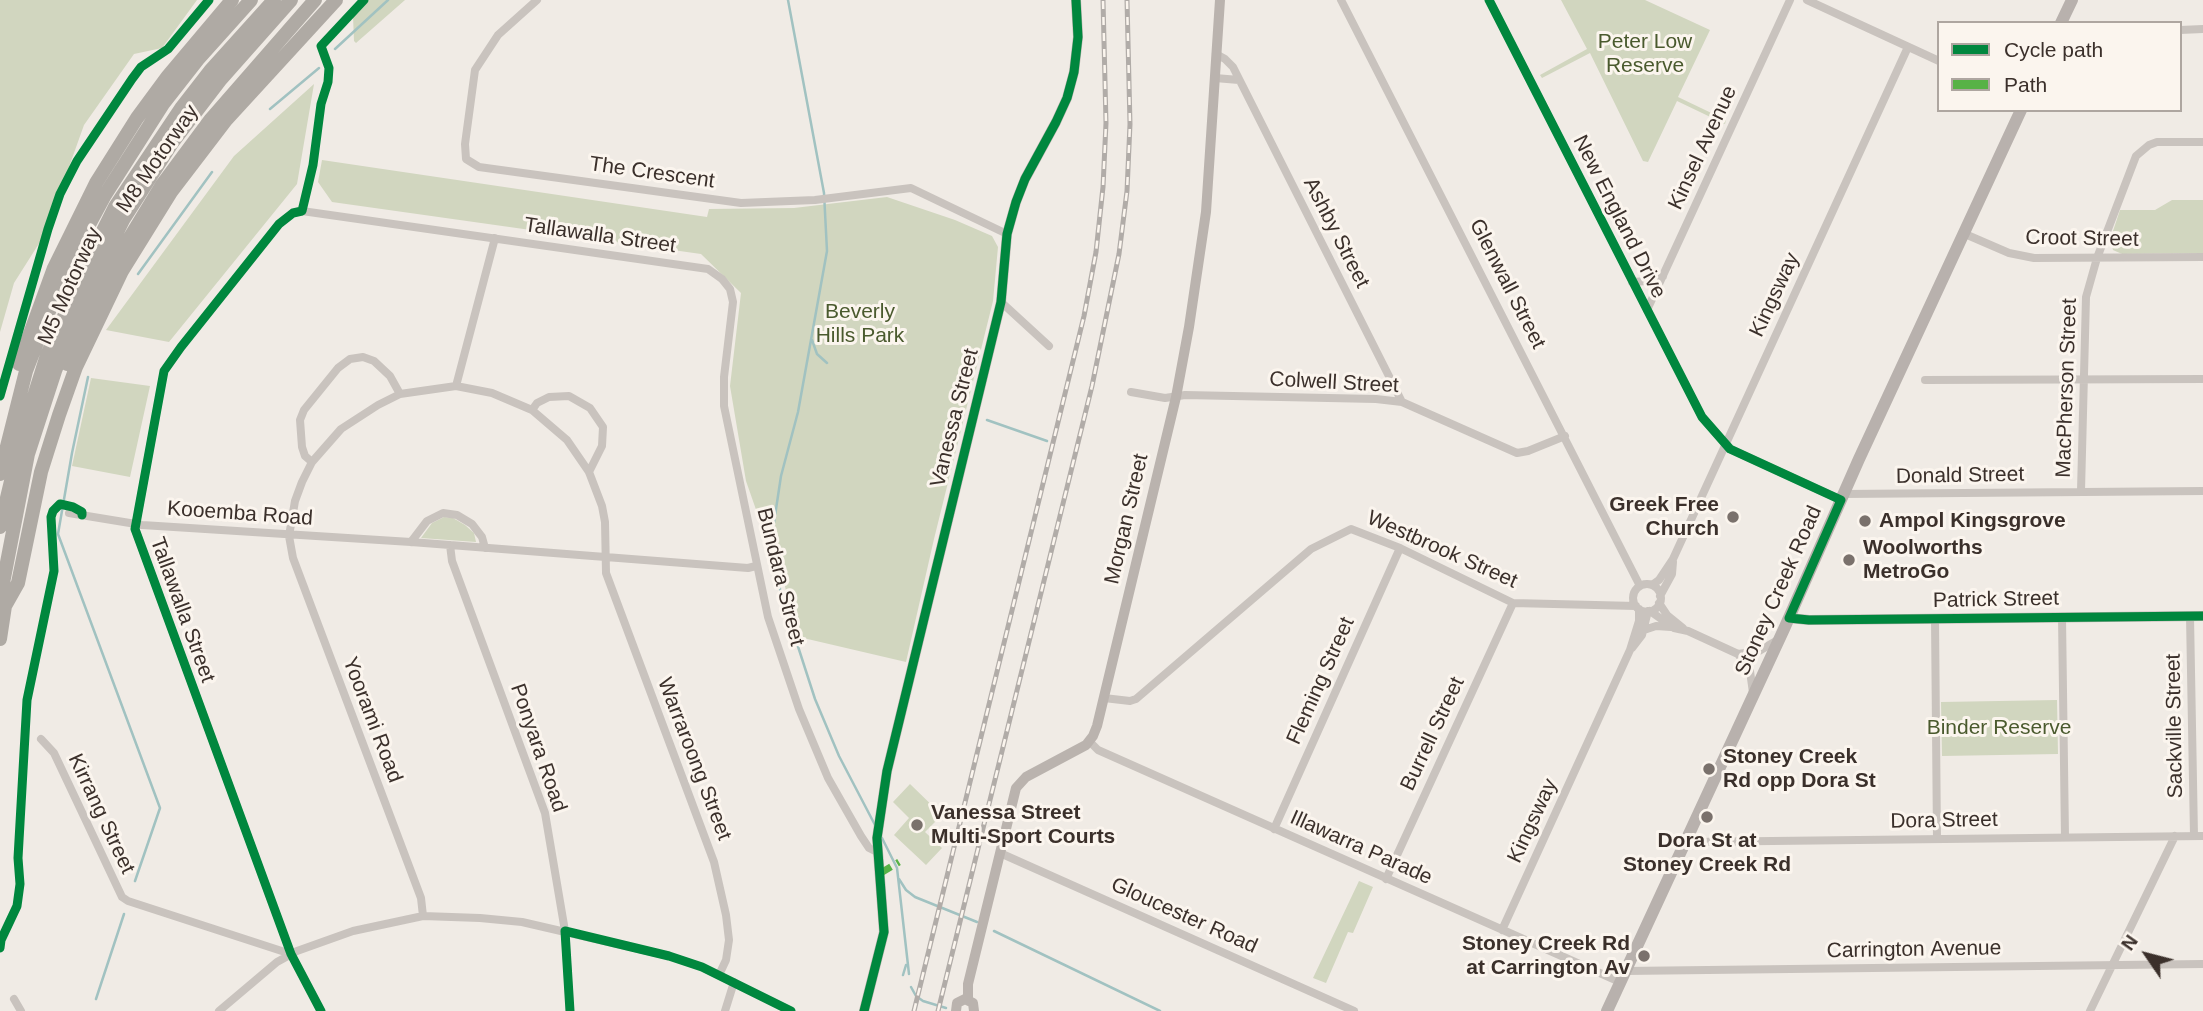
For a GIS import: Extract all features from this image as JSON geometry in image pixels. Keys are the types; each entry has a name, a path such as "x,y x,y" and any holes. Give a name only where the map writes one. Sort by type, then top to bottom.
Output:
{"highway":[{"path":"0,436 29,332 54,268 96,183 137,118 168,76 232,0"},
{"name":"M8 Motorway","path":"0,474 26,371 54,297 83,234 163,104 199,58 251,0"},
{"name":"M5 Motorway","path":"0,527 19,444 47,355 65,310 104,229 147,157 182,107 274,0"},
{"name":"M5 Motorway","path":"0,639 5,606 3,583 28,454 55,371 84,298 123,220 172,142 221,79 291,0"},
{"name":"M8 Motorway","path":"5,606 38,450 67,363 97,295 136,226 186,152 227,100 315,0"},
{"path":"5,606 18,583 41,472 59,415 76,367 122,271 171,192 226,120 336,0"}],"main road":[{"path":"2062,21 2072,0"},
{"name":"Stoney Creek Road","path":"1607,1011 2020,112"}],"street":[{"name":"The Crescent","path":"537,0 498,35 475,70 465,144 466,159 479,167 741,204 819,199 911,188 1007,234"},
{"name":"Vanessa Street","path":"864,1011 884,932 877,838 887,771 1001,302 1007,234 1025,178 1056,122 1067,98 1074,72 1078,37 1076,0"},
{"name":"Morgan Street","path":"1090,742 1104,698 1176,397 1201,257 1220,0"},
{"name":"Glenwall Street","path":"1341,0 1640,586"},
{"name":"New England Drive","path":"1489,0 1694,405 1725,444"},
{"name":"Kinsel Avenue","path":"1647,310 1790,0"},
{"path":"1807,0 1937,60"},
{"path":"2182,30 2203,29"},
{"name":"Kingsway","path":"1652,585 1659,580 1673,559 1908,47"},
{"name":"Ashby Street","path":"1216,54 1229,62 1239,80 1402,402"},
{"path":"1215,78 1239,80"},
{"name":"MacPherson Street","path":"2081,491 2086,297 2097,258 2136,156 2157,142 2203,142"},
{"name":"Tallawalla Street","path":"321,1011 291,954 136,537 135,524 164,372 181,347 286,218 302,211 708,269 730,289"},
{"name":"Croot Street","path":"1965,234 2022,257 2203,257"},
{"path":"456,386 495,238"},
{"path":"1632,282 1663,276"},
{"name":"Bundara Street","path":"730,289 733,302 724,377 724,406 768,617 791,685 828,778 860,836 869,848 877,852"},
{"path":"1001,302 1049,346"},
{"path":"289,536 295,501 312,462 341,429 400,394 390,376 374,361 363,357 350,359 338,368 304,410 300,421 302,447 305,456 312,462"},
{"path":"1926,380 2203,379"},
{"name":"Warraroong Street","path":"400,394 456,386 492,393 532,410 567,440 589,472 605,522 606,573 714,862 729,940 726,960 719,975"},
{"name":"Colwell Street","path":"1131,392 1165,398 1376,399 1402,402 1517,453 1565,436"},
{"path":"532,410 537,403 549,397 569,397 590,408 603,426 602,446 589,472"},
{"path":"1725,444 1736,452 1842,497"},
{"name":"Donald Street","path":"1842,497 2203,491"},
{"name":"Kooemba Road","path":"69,513 135,524 289,536 411,542 748,568 756,566"},
{"path":"411,542 427,521 443,513 457,514 472,524 482,537 485,548"},
{"name":"Westbrook Street","path":"1104,698 1130,701 1136,699 1311,549 1351,529 1400,548 1513,603 1618,605 1629,601 1641,607 1660,600"},
{"name":"Yoorami Road","path":"289,536 293,558 421,898 423,916"},
{"name":"Ponyara Road","path":"450,545 452,561 545,813 565,931 570,1011"},
{"name":"Fleming Street","path":"1273,829 1400,548"},
{"name":"Kingsway","path":"1660,600 1672,574 1673,559"},
{"path":"1674,628 1641,607 1640,586 1652,585 1667,615 1688,631 1738,654 1751,671 1752,696"},
{"name":"Burrell Street","path":"1386,879 1513,603"},
{"name":"Kingsway","path":"1630,650 1644,630 1641,607"},
{"name":"Kingsway","path":"1502,930 1630,650 1641,607"},
{"name":"Sackville Street","path":"2190,616 2198,836"},
{"name":"Patrick Street","path":"1789,618 2203,616"},
{"path":"2062,617 2065,837"},
{"path":"1935,619 1937,839"},
{"path":"1644,630 1660,626 1688,631"},
{"path":"1738,654 1759,651 1779,638"},
{"name":"Kirrang Street","path":"41,739 54,753 122,897 291,954"},
{"path":"974,1011 968,999 968,984 1012,799 1020,782 1090,742"},
{"name":"Illawarra Parade","path":"1090,742 1098,750 1386,879 1502,930 1623,977"},
{"path":"2090,1011 2175,836"},
{"name":"Dora Street","path":"1686,842 2198,836"},
{"name":"Gloucester Road","path":"1000,853 1354,1011"},
{"path":"219,1011 276,962 291,954 353,931 423,916 522,922 669,956 719,975 791,1011"},
{"name":"Carrington Avenue","path":"1623,977 2203,964"},
{"path":"725,1011 734,982"},
{"path":"14,999 21,1011"},
{"path":"956,1011 959,1001 968,999"}],"green space":[{"path":"0,0 197,0 162,48 134,54 84,125 45,234 14,283 0,332"},
{"path":"368,0 405,0 356,43 353,16"},
{"name":"Peter Low Reserve","path":"1561,0 1645,0 1710,30 1678,97 1726,120 1725,124 1677,101 1648,162 1643,161 1590,53 1542,78 1540,75 1587,49"},
{"path":"314,84 297,184 169,342 106,330 234,156"},
{"name":"Beverly Hills Park","path":"322,160 707,217 709,209 794,208 887,197 955,220 992,236 998,247 993,301 906,662 799,637 788,602 777,544 768,544 746,481 730,386 741,293 701,254 332,202 318,182"},
{"path":"2172,200 2203,200 2203,253 2122,254 2113,250 2110,240 2120,210 2155,210"},
{"path":"91,378 150,386 130,477 72,466"},
{"path":"444,517 453,518 465,525 474,533 476,542 421,538 432,523"},
{"name":"Binder Reserve","path":"2057,700 2058,754 1942,756 1941,702"},
{"name":"Vanessa Street Multi-Sport Courts","path":"910,784 942,815 925,832 942,848 926,865 894,835 909,818 893,802"},
{"path":"1359,881 1373,887 1353,933 1348,932 1326,983 1313,978"}],"waterway":[{"path":"335,49 388,0"},
{"path":"788,0 824,193 827,251 798,412 781,476 773,529 773,554 781,594 815,699 839,756 875,825"},
{"path":"270,109 319,68"},
{"path":"138,274 212,172"},
{"path":"812,340 817,354 827,363"},
{"path":"88,377 58,534 160,808 135,881"},
{"path":"987,420 1047,441"},
{"path":"882,838 897,868 909,974"},
{"path":"899,879 915,897 977,922"},
{"path":"96,999 124,914"},
{"path":"994,931 1160,1011"},
{"path":"903,975 906,965"},
{"path":"911,987 923,1001 946,1008"}],"railway":[{"path":"914,1011 1084,316 1096,252 1106,123 1103,0"},
{"path":"938,1011 1092,386 1119,254 1127,191 1130,124 1127,0"}],"marked path":[{"path":"879,874 899,862"}],"cycle path":[{"path":"0,396 48,229 60,194 77,161 141,67 168,49 209,0"},
{"path":"321,1011 291,954 135,529 164,371 279,224 293,213 302,211 313,165 321,104 328,82 329,68 321,46 364,0"},
{"path":"864,1011 884,932 877,838 887,771 1001,302 1007,234 1025,179 1067,98 1074,72 1078,37 1076,0"},
{"path":"1489,0 1702,417 1730,449 1841,500 1789,618 2203,616"},
{"path":"0,948 17,906 20,884 18,858 27,700 54,571 51,517 60,504 73,507 82,512 82,515"},
{"path":"570,1011 565,931 669,956 702,967 791,1011"}],"place":[{"name":"Greek Free Church","path":"1733,517"},
{"name":"Ampol Kingsgrove","path":"1865,521"},
{"name":"Woolworths MetroGo","path":"1849,560"},
{"name":"Stoney Creek Rd opp Dora St","path":"1709,769"},
{"name":"Dora St at Stoney Creek Rd","path":"1707,817"},
{"name":"Vanessa Street Multi-Sport Courts","path":"917,825"},
{"name":"Stoney Creek Rd at Carrington Av","path":"1644,956"}]}
